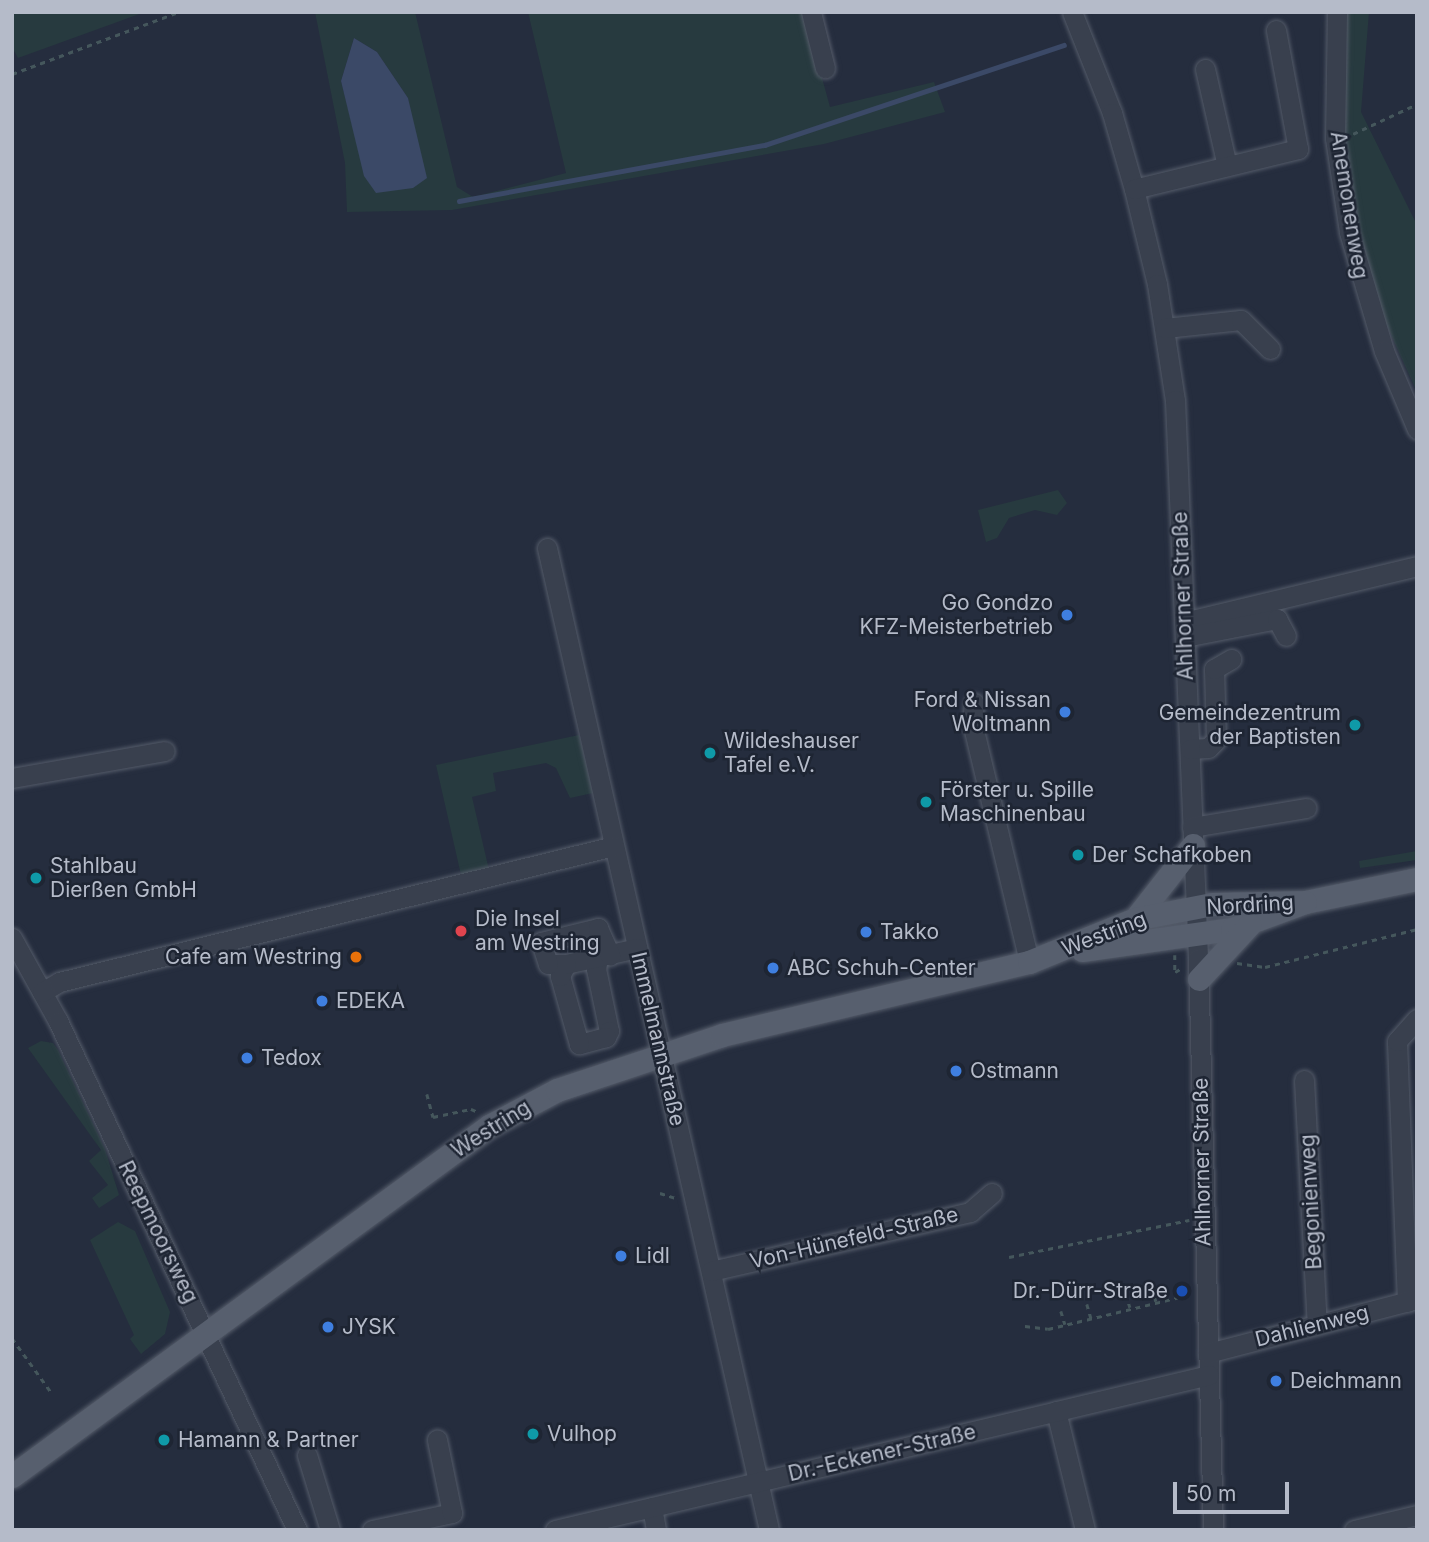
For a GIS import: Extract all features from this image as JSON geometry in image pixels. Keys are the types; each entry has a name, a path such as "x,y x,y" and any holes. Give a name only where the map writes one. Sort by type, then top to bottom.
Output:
{"main road":[{"path":"1135,919 1192,836"},
{"name":"Nordring","path":"1196,907 1305,902 1417,879"},
{"name":"Nordring","path":"1186,935 1249,925 1305,902"},
{"name":"Westring","path":"12,1476 489,1126 557,1090 662,1053 1029,962 1135,919 1196,907"},
{"path":"1199,969 1224,955 1249,925"},
{"name":"Westring","path":"1053,954 1186,935"}],"street":[{"path":"811,12 825,68"},
{"name":"Ahlhorner Straße","path":"1072,12 1112,113 1134,188 1165,328 1175,400 1196,907 1186,935 1199,969 1203,1218 1213,1530"},
{"name":"Anemonenweg","path":"1337,12 1335,138 1349,232 1384,351 1417,429"},
{"path":"1134,188 1298,149 1276,30"},
{"path":"1205,69 1227,166"},
{"path":"1165,328 1241,320 1270,349"},
{"name":"Immelmannstraße","path":"547,548 769,1530"},
{"path":"1185,630 1417,566"},
{"path":"1185,630 1278,619 1286,636"},
{"path":"1190,749 1208,748 1216,740 1214,669 1231,659"},
{"path":"974,704 972,722 1029,962"},
{"path":"12,778 165,751"},
{"path":"1192,836 1306,808"},
{"path":"42,992 59,982 614,846"},
{"path":"566,964 560,976 579,1044 606,1037 609,1031 596,969 604,956 598,928 541,942 548,964 566,964 604,956 638,948"},
{"name":"Reepmoorsweg","path":"12,938 191,1280 205,1332 297,1530"},
{"path":"1412,1300 1397,1041 1417,1019"},
{"name":"Begonienweg","path":"1304,1080 1317,1325"},
{"name":"Von-Hünefeld-Straße","path":"711,1271 970,1212 992,1193"},
{"name":"Dahlienweg","path":"1208,1353 1412,1300"},
{"name":"Dr.-Eckener-Straße","path":"555,1530 1209,1375"},
{"path":"1056,1411 1085,1530"},
{"path":"372,1530 452,1513 437,1440"},
{"path":"307,1455 330,1530"},
{"path":"652,1507 656,1530"},
{"path":"1354,1530 1417,1515"}],"path":[{"path":"12,74 179,12"},
{"path":"1357,133 1417,104"},
{"path":"1224,955 1241,965 1265,967 1417,929"},
{"path":"1186,935 1175,972 1199,969"},
{"path":"427,1094 433,1117 471,1109 489,1126"},
{"path":"660,1193 674,1195 676,1202"},
{"path":"1009,1257 1203,1218"},
{"path":"1152,1288 1156,1302"},
{"path":"1126,1294 1131,1309"},
{"path":"1025,1326 1048,1329 1156,1302 1206,1294"},
{"path":"1087,1304 1091,1318"},
{"path":"1061,1311 1065,1325"},
{"path":"12,1338 51,1392"}],"green space":[{"path":"12,12 145,12 18,58 12,47"},
{"path":"315,12 415,12 457,187 473,197 566,173 528,12 804,12 830,107 934,82 945,112 824,144 452,210 347,212 345,163","holes":["354,38 377,52 408,98 418,149 352,124 341,81"]},
{"path":"1344,12 1369,12 1361,112 1417,225 1417,392 1367,282 1339,128"},
{"path":"1058,490 1067,503 1057,515 1035,510 1009,518 997,538 986,542 978,510"},
{"path":"579,735 593,793 570,798 556,768 546,763 493,773 496,791 472,797 489,870 461,875 436,765"},
{"path":"1417,851 1417,860 1360,868 1359,861"},
{"path":"41,1041 53,1043 58,1050 105,1149 119,1195 99,1208 92,1198 108,1185 89,1161 101,1150 28,1048"},
{"path":"118,1222 135,1231 170,1312 165,1334 141,1354 130,1339 134,1335 90,1240"}],"water":[{"path":"354,38 377,52 408,98 427,178 413,188 376,193 364,176 341,81"}],"waterway":[{"path":"459,201 765,145 1064,45"}],"place":[{"name":"Go Gondzo KFZ-Meisterbetrieb","path":"1067,615"},
{"name":"Ford & Nissan Woltmann","path":"1065,712"},
{"name":"Gemeindezentrum der Baptisten","path":"1355,725"},
{"name":"Wildeshauser Tafel e.V.","path":"710,753"},
{"name":"Förster u. Spille Maschinenbau","path":"926,802"},
{"name":"Der Schafkoben","path":"1078,855"},
{"name":"Stahlbau Dierßen GmbH","path":"36,878"},
{"name":"Die Insel am Westring","path":"461,931"},
{"name":"Takko","path":"866,932"},
{"name":"Cafe am Westring","path":"356,957"},
{"name":"ABC Schuh-Center","path":"773,968"},
{"name":"EDEKA","path":"322,1001"},
{"name":"Tedox","path":"247,1058"},
{"name":"Ostmann","path":"956,1071"},
{"name":"Lidl","path":"621,1256"},
{"name":"Dr.-Dürr-Straße","path":"1182,1291"},
{"name":"JYSK","path":"328,1327"},
{"name":"Deichmann","path":"1276,1381"},
{"name":"Vulhop","path":"533,1434"},
{"name":"Hamann & Partner","path":"164,1440"}]}
